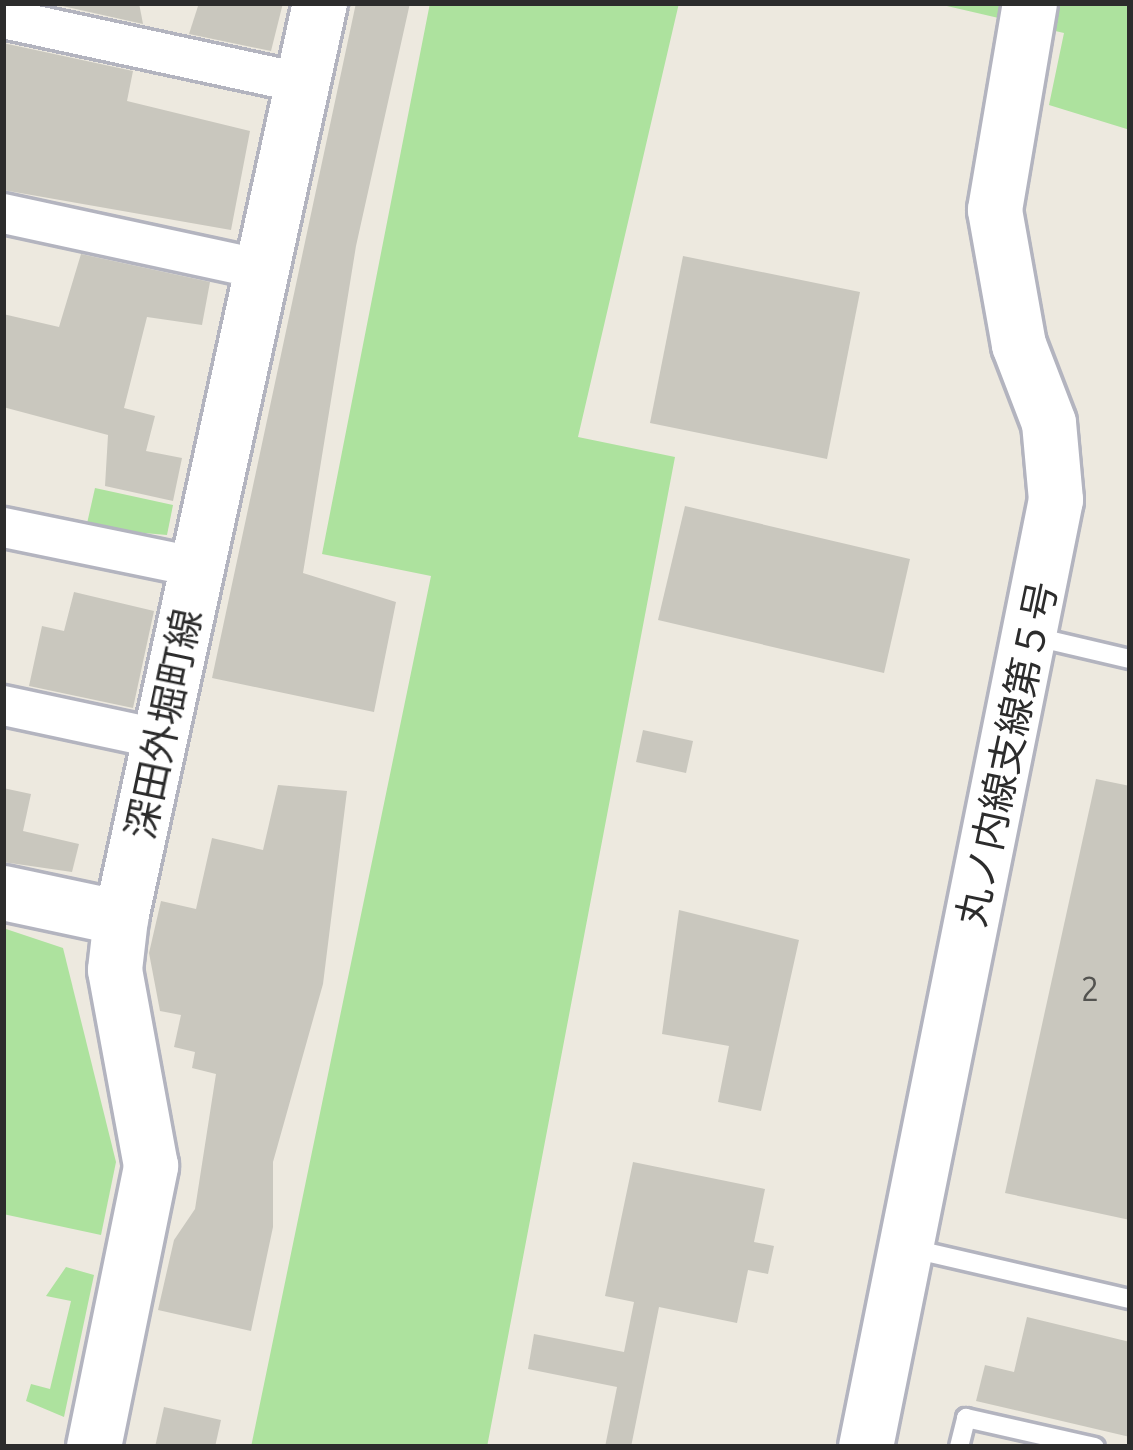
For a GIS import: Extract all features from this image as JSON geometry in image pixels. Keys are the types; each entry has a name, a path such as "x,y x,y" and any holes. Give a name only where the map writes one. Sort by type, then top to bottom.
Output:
{"street":[{"name":"深田外堀町線","path":"94,1447 151,1166 115,970 121,918 320,3"},
{"name":"丸ノ内線支線第５号","path":"866,1447 1056,500 1049,422 1014,327 995,210 1030,3"},
{"path":"3,18 303,83"},
{"path":"3,213 263,269"},
{"path":"3,527 198,567"},
{"path":"3,705 161,739"},
{"path":"3,892 121,918"}],"lane":[{"path":"1032,636 1130,659"},
{"path":"907,1247 1130,1299"},
{"path":"959,1447 966,1418 1095,1447"}],"green space":[{"path":"430,3 679,3 578,437 675,457 487,1447 251,1447 431,576 322,554"},
{"path":"934,3 1130,3 1130,130 1049,105 1064,33"},
{"path":"95,488 173,505 167,535 86,528"},
{"path":"3,928 63,948 116,1162 101,1235 3,1214"},
{"path":"66,1267 94,1275 64,1417 26,1401 31,1384 50,1389 71,1301 46,1296"}],"building":[{"path":"58,3 139,3 143,24 58,5"},
{"path":"199,3 283,3 271,51 189,34"},
{"path":"356,3 410,3 356,246 303,573 396,602 374,712 212,678"},
{"path":"3,43 133,71 127,101 250,131 231,230 3,190"},
{"path":"81,254 210,282 202,325 147,317 124,408 155,416 146,451 182,458 173,501 105,486 108,435 3,407 3,314 59,327"},
{"path":"683,256 860,292 827,459 650,423"},
{"path":"685,506 910,559 884,673 658,620"},
{"path":"74,592 154,611 133,708 29,686 42,626 64,631"},
{"path":"643,730 693,741 686,773 636,762"},
{"path":"1096,779 1130,786 1130,1220 1005,1193"},
{"path":"278,785 347,791 323,984 273,1162 273,1227 251,1331 158,1310 174,1240 195,1209 216,1074 192,1068 195,1052 174,1047 181,1015 160,1011 149,953 161,901 196,909 212,838 263,850"},
{"path":"3,788 31,794 23,831 79,844 72,872 3,862"},
{"path":"679,910 799,940 761,1111 718,1102 729,1046 662,1034"},
{"path":"633,1162 765,1189 754,1242 774,1246 768,1274 748,1270 737,1323 659,1307 631,1447 605,1447 617,1387 528,1369 534,1334 624,1352 634,1302 605,1296"},
{"path":"1027,1317 1130,1342 1130,1437 976,1401 985,1365 1014,1372"},
{"path":"164,1407 221,1420 215,1447 155,1447"}]}
